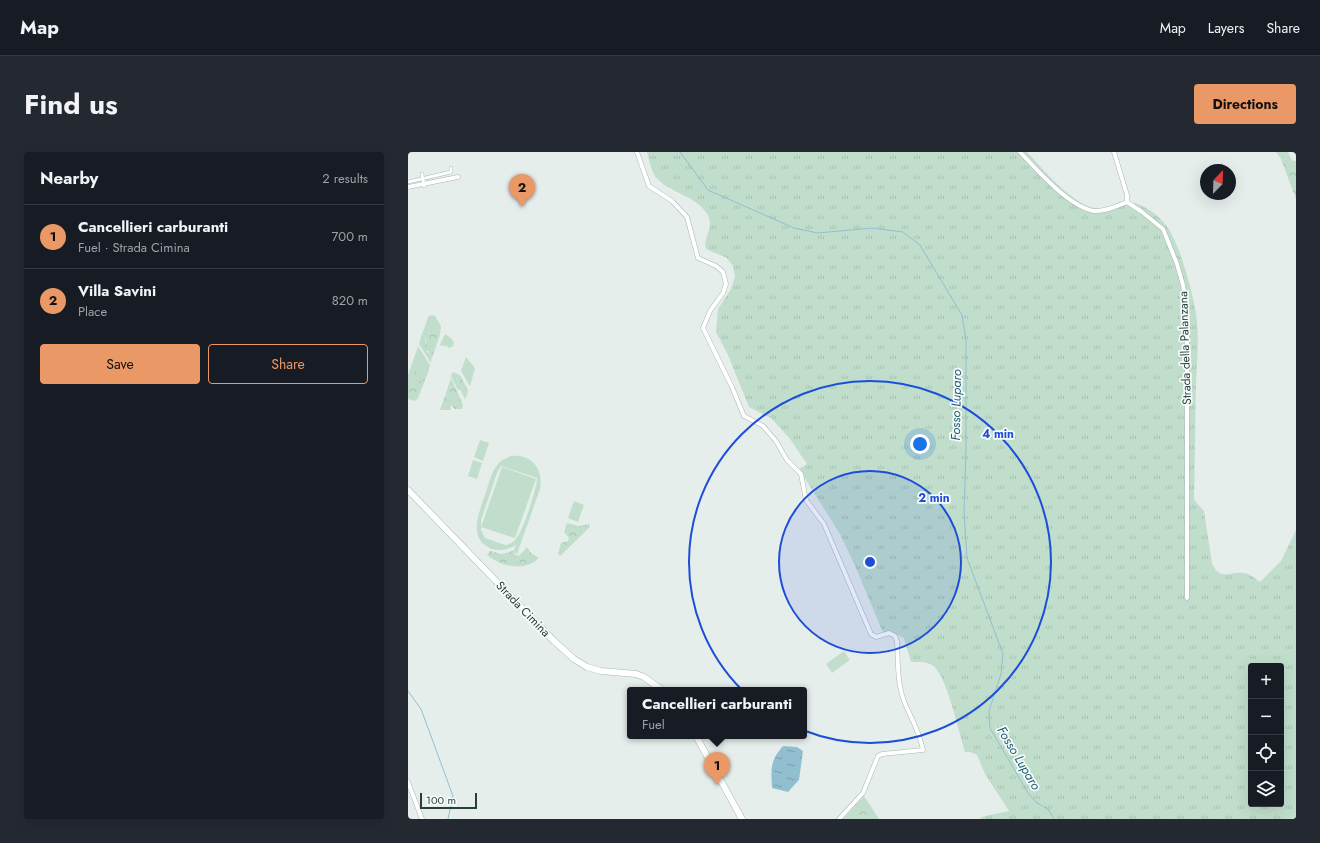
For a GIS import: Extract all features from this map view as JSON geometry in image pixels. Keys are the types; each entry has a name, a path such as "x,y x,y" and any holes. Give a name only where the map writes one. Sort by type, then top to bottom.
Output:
{"main road":[{"name":"Strada Cimina","path":"408,490 554,641 574,659 594,670 636,674 644,677 658,687"},
{"path":"698,739 742,819"}],"street":[{"path":"637,152 649,186 672,201 687,217 698,258 716,266 726,279 725,288 710,311 703,328 732,387 744,416 763,426 776,441 788,460 801,474 806,500 824,524 872,634 876,637 889,633 895,636 897,641 901,692 920,736 923,750 878,756 864,793 839,819"},
{"path":"1020,152 1056,187 1084,208 1096,211 1127,202 1127,195 1114,152"},
{"path":"408,182 451,172 451,168"},
{"path":"443,169 444,174"},
{"path":"422,174 424,185"},
{"path":"408,187 458,177"},
{"name":"Strada della Palanzana","path":"1127,202 1142,212 1162,229 1177,264 1183,285 1187,314 1187,598"},
{"path":"408,782 422,819"}],"green space":[{"path":"647,152 1027,152 1064,190 1075,199 1086,205 1097,209 1109,210 1128,203 1136,203 1152,212 1163,221 1177,245 1181,256 1191,289 1197,317 1198,346 1194,500 1204,511 1212,563 1215,569 1222,574 1244,573 1260,582 1281,561 1296,530 1296,819 981,819 981,817 1009,811 985,774 977,755 970,752 965,752 952,705 943,680 932,665 922,662 911,662 904,638 893,633 884,635 840,534 799,469 807,464 790,439 771,418 749,407 728,355 716,332 718,309 731,289 735,277 733,266 727,258 706,249 705,244 710,228 707,214 696,202 661,182 655,176 651,168"},
{"path":"1276,152 1288,152 1292,161 1281,159"},
{"path":"1281,159 1296,161 1296,199"},
{"path":"431,315 435,316 441,326 440,335 437,332 430,334 424,329 428,317"},
{"path":"424,329 430,334 432,331 437,332 440,335 432,358 432,354 425,349 426,336 422,334"},
{"path":"422,334 426,336 425,341 427,352 432,354 431,363 419,344"},
{"path":"445,334 451,338 443,343 446,347 440,345"},
{"path":"448,338 451,338 454,342 453,346 449,348 443,343"},
{"path":"418,346 430,365 422,382 412,378 408,381 408,375"},
{"path":"466,357 475,368 470,386 461,371"},
{"path":"429,365 429,370 418,398 415,401 408,399 408,381 412,378 413,372 421,371 423,375 420,380 422,382"},
{"path":"453,372 460,375 457,378 467,395 465,399 460,389 458,390 451,376"},
{"path":"460,375 468,390 467,395 457,378"},
{"path":"451,378 456,389 451,387 449,395 445,396"},
{"path":"451,387 456,389 463,405 462,409 455,409 451,405 450,410 440,410 445,396 449,395"},
{"path":"480,440 489,443 483,461 474,457"},
{"path":"511,456 525,457 530,460 538,469 541,482 540,489 517,554 513,552 516,545 504,550 492,549 484,544 479,538 477,531 478,515 492,474 499,463","holes":["501,466 537,478 527,516 516,539 505,545 485,538 481,530 481,520 497,473"]},
{"path":"473,460 482,463 477,479 468,476"},
{"path":"502,467 536,479 515,538 481,527"},
{"path":"574,501 584,505 578,522 568,518"},
{"path":"567,523 579,526 589,524 590,527 560,556 558,554 561,543 568,541 569,538 564,532"},
{"path":"527,547 531,553 539,558 527,565 506,565 487,555 490,551 501,554 513,551 514,554 519,556"},
{"path":"844,651 850,660 832,673 826,664"},
{"path":"864,796 879,819 843,819"}],"water":[{"path":"783,746 797,747 803,751 799,780 788,792 772,788 772,765"}],"waterway":[{"name":"Fosso Luparo","path":"680,152 708,190 794,228 818,233 872,228 903,232 920,245 962,315 966,340 966,449 964,512 967,558 1003,654 1001,674 989,711 990,728 1028,793 1037,803 1048,809 1054,819"},
{"path":"408,691 421,709 453,796 448,819"}],"place":[{"name":"Villa Savini","path":"522,207"},
{"name":"Cancellieri carburanti","path":"717,785"}]}
